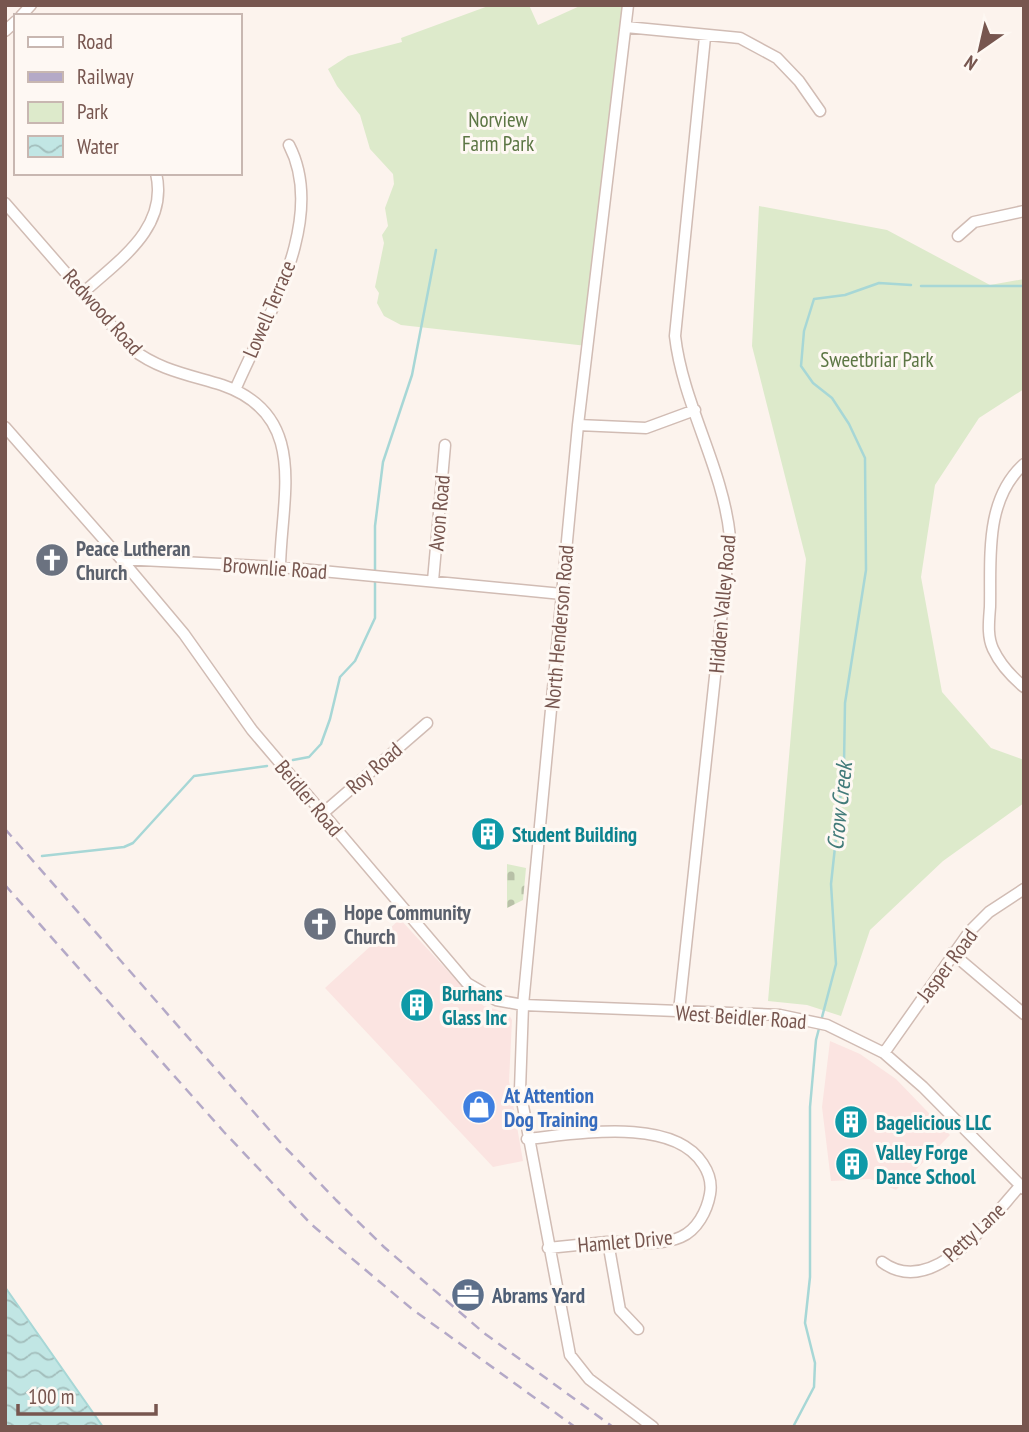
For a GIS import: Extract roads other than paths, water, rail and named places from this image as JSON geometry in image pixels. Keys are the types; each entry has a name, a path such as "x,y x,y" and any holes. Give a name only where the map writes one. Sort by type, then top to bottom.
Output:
{"street":[{"name":"North Henderson Road","path":"628,5 578,425 523,1005 520,1090 568,1349 589,1379 653,1427"},
{"path":"626,27 705,37 740,38 777,58 799,81 820,111"},
{"name":"Hidden Valley Road","path":"679,1011 730,537 727,509 677,352 675,325 705,37"},
{"name":"Lowell Terrace","path":"235,390 287,275 293,252 298,223 300,166 289,145"},
{"path":"84,292 145,236 152,220 158,192 156,175"},
{"name":"Redwood Road","path":"5,203 131,348 148,362 235,390 264,412 279,436 287,457 280,567"},
{"path":"958,236 974,222 1024,211"},
{"path":"578,425 646,428 695,410"},
{"path":"5,427 121,559"},
{"name":"Avon Road","path":"433,581 445,446"},
{"path":"1024,464 1005,488 997,508 991,540 988,632 992,648 1006,670 1024,687"},
{"name":"Brownlie Road","path":"121,559 280,567 562,594"},
{"name":"Beidler Road","path":"121,559 184,634 230,704 467,982 496,1000 523,1005"},
{"name":"Roy Road","path":"322,814 427,723"},
{"name":"Jasper Road","path":"884,1054 952,953 989,912 1024,889"},
{"path":"952,953 1024,1014"},
{"name":"West Beidler Road","path":"523,1005 780,1015 827,1025 884,1054 923,1087 1022,1188"},
{"name":"Hamlet Drive","path":"527,1139 594,1132 658,1135 681,1142 698,1155 708,1172 710,1192 704,1214 687,1234 660,1242 608,1242 548,1248"},
{"name":"Petty Lane","path":"882,1262 892,1270 928,1269 942,1264 963,1248 1022,1188"},
{"path":"608,1242 620,1310 638,1329"}],"water":[{"path":"5,1287 103,1427 5,1427"}],"waterway":[{"path":"293,760 309,757 321,744 340,677 355,661 375,618 375,526 383,462 412,375 436,250"},
{"name":"Crow Creek","path":"793,1427 814,1387 815,1363 805,1323 810,1277 810,1107 816,1040 836,964 831,884 844,764 845,703 866,570 865,458 849,424 832,398 813,383 801,366 804,331 814,299 845,295 879,283 911,285"},
{"name":"Crow Creek","path":"921,286 1024,286"},
{"path":"42,856 124,847 133,843 194,776 267,766"}],"railway":[{"path":"5,829 280,1142 336,1200 384,1247 484,1333 613,1427"},
{"path":"5,885 224,1132 312,1225 412,1309 575,1427"}],"place":[{"name":"Peace Lutheran Church","path":"52,560"},
{"name":"Student Building","path":"488,834"},
{"name":"Hope Community Church","path":"320,924"},
{"name":"Burhans Glass Inc","path":"417,1005"},
{"name":"At Attention Dog Training","path":"479,1107"},
{"name":"Bagelicious LLC","path":"851,1122"},
{"name":"Valley Forge Dance School","path":"852,1164"},
{"name":"Abrams Yard","path":"468,1295"}],"park label":[{"name":"Norview Farm Park","path":"498,131"},
{"name":"Sweetbriar Park","path":"877,359"}]}
